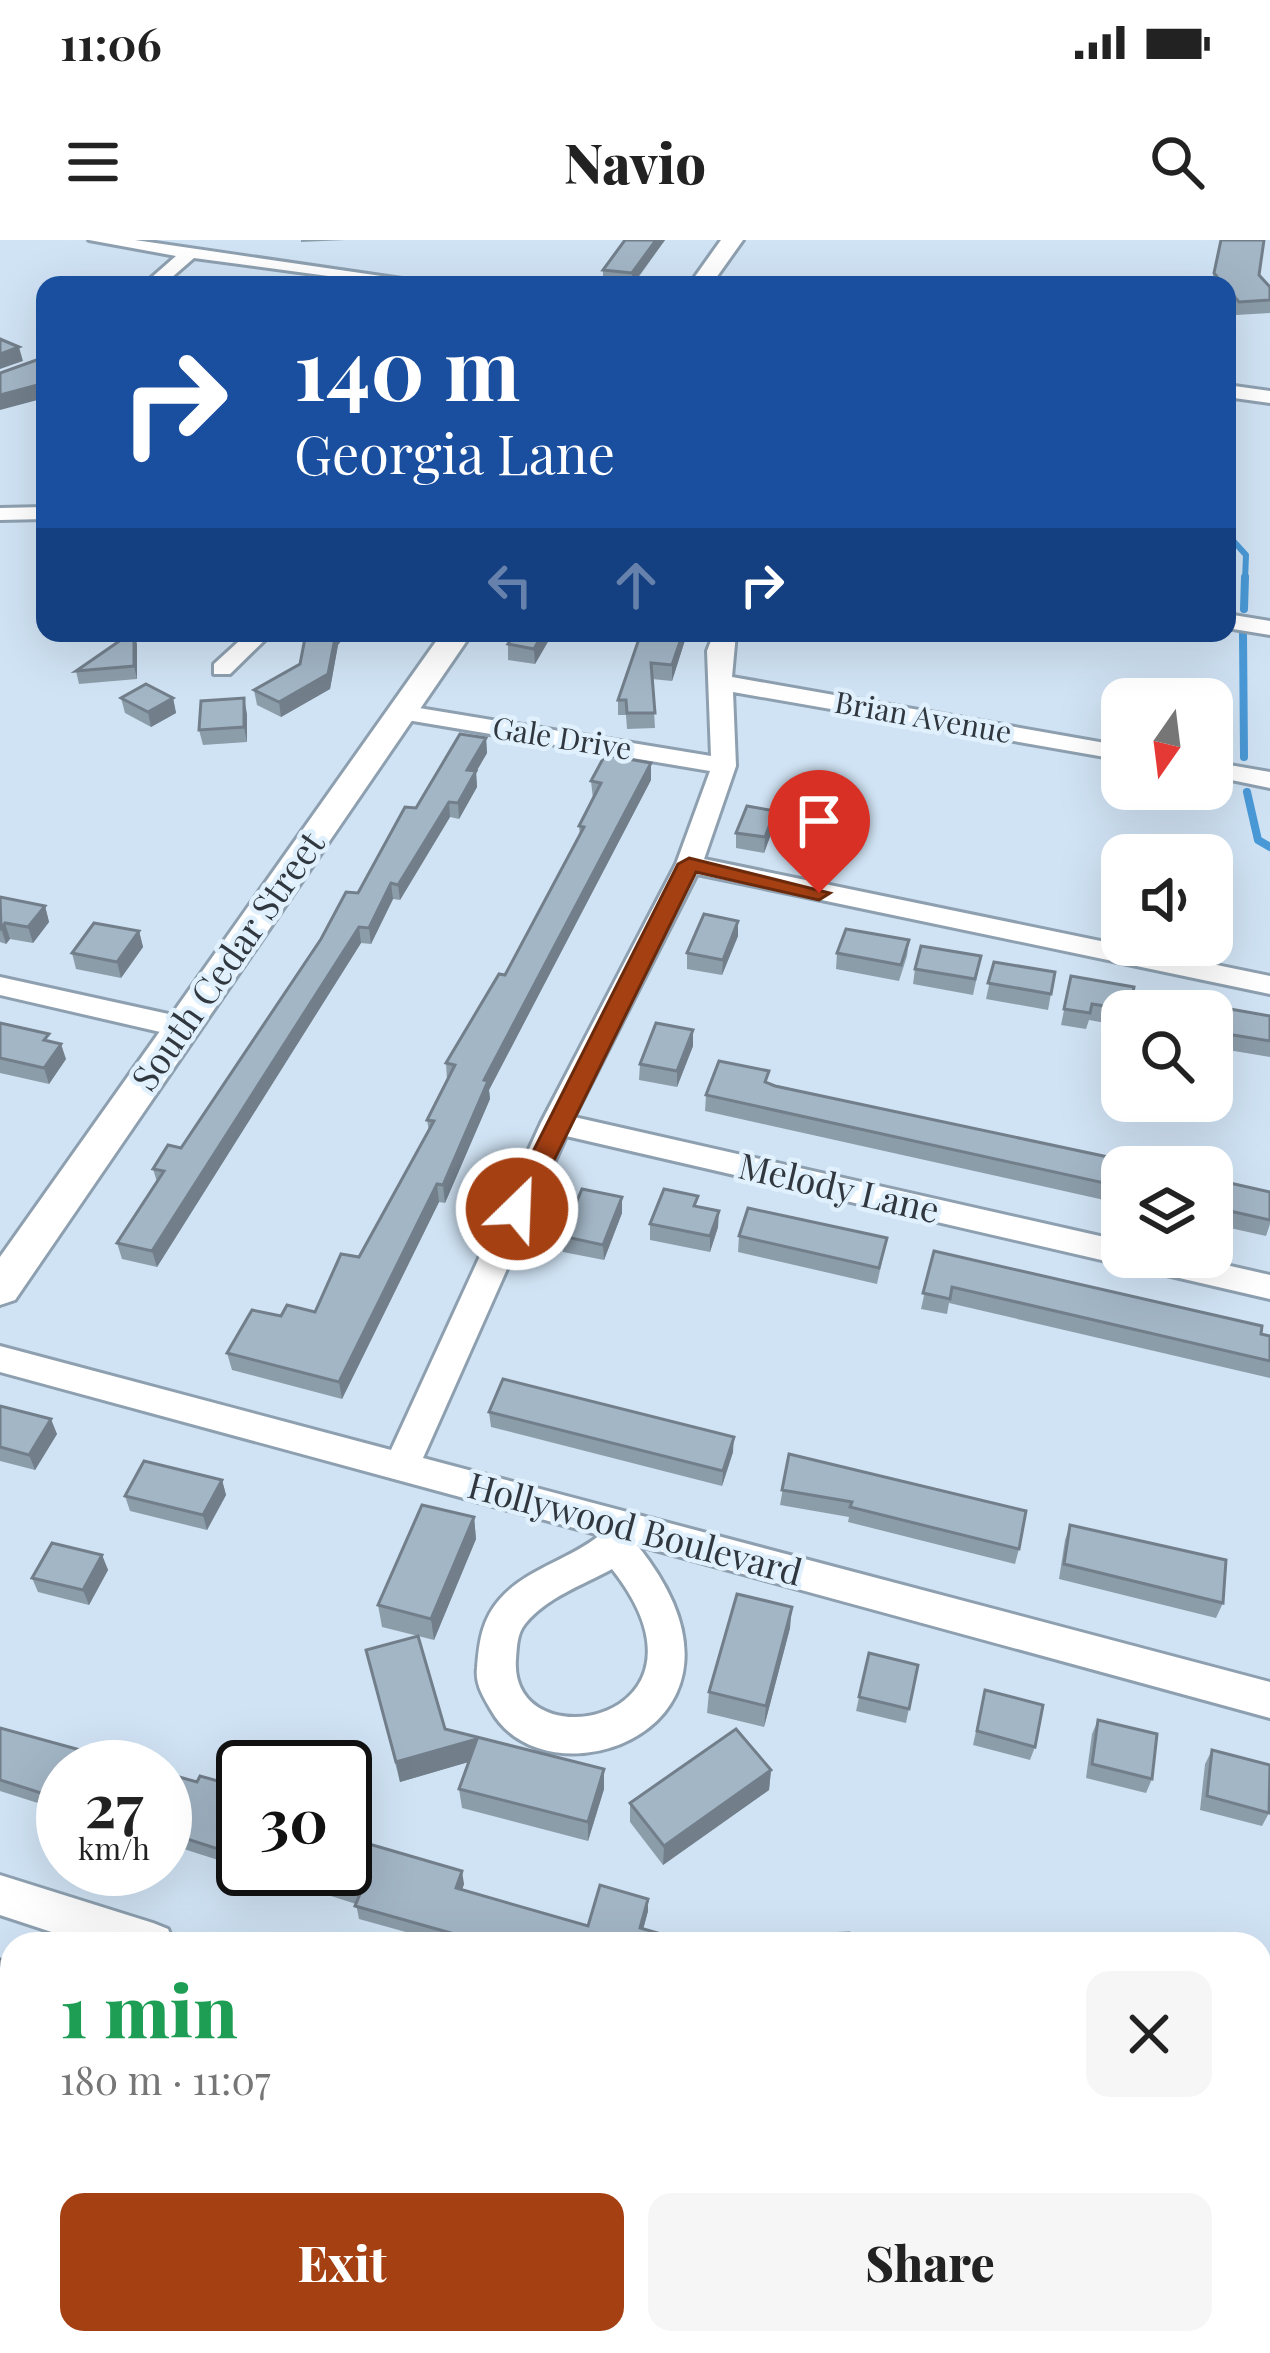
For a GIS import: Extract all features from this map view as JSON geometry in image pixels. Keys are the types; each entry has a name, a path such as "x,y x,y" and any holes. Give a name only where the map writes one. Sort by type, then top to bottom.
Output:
{"main road":[{"path":"706,276 731,240"},
{"name":"South Cedar Street","path":"0,1289 451,642"}],"street":[{"path":"97,240 365,276"},
{"path":"163,276 190,253"},
{"path":"1236,392 1270,397"},
{"path":"0,514 36,513"},
{"path":"1236,622 1270,628"},
{"path":"222,669 251,642"},
{"path":"401,1467 556,1124 689,864 724,766 722,642"},
{"name":"Brian Avenue","path":"724,682 1101,749"},
{"name":"Gale Drive","path":"401,712 724,766"},
{"path":"1233,773 1270,780"},
{"path":"689,864 1270,985"},
{"path":"0,986 182,1027"},
{"name":"Melody Lane","path":"556,1124 1101,1248"},
{"path":"1230,1278 1270,1287"},
{"name":"Hollywood Boulevard","path":"0,1359 401,1467 623,1538 1270,1700"},
{"path":"623,1538 659,1606 669,1652 662,1689 639,1718 605,1736 565,1737 520,1720 501,1702 494,1666 499,1630 526,1599 623,1538"},
{"path":"0,1895 116,1932"}],"building":[{"path":"625,240 656,240 632,273 603,270"},
{"path":"1221,240 1264,240 1259,275 1270,287 1270,300 1239,302 1236,276 1214,273"},
{"path":"0,339 19,347 0,354"},
{"path":"36,360 36,385 0,395 0,373"},
{"path":"118,642 134,642 134,666 76,671"},
{"path":"304,642 334,642 328,674 279,702 254,690 300,664"},
{"path":"509,642 538,642 534,649"},
{"path":"638,642 680,642 672,665 651,663 655,713 627,713 626,700 618,700"},
{"path":"146,684 173,698 148,712 121,698"},
{"path":"244,698 244,727 199,730 201,701"},
{"path":"460,734 486,738 467,770 476,771 458,803 449,802 398,885 391,883 369,928 359,927 152,1251 117,1243 164,1171 153,1169 168,1145 181,1148 321,939 346,892 358,893 405,807 416,808"},
{"path":"605,755 651,763 484,1080 488,1081 443,1185 437,1184 339,1382 227,1353 252,1310 281,1316 287,1305 315,1312 341,1254 359,1257 434,1121 427,1120 455,1065 446,1063 499,974 505,975 584,827 579,826 601,783 591,781"},
{"path":"747,806 775,811 765,837 736,833"},
{"path":"0,897 45,906 28,927 5,923 1,928"},
{"path":"704,914 738,921 723,960 687,953"},
{"path":"94,923 139,931 117,962 72,953"},
{"path":"846,929 909,940 901,965 837,953"},
{"path":"921,946 981,956 975,979 915,969"},
{"path":"994,962 1055,972 1051,994 988,983"},
{"path":"1071,976 1134,987 1101,990 1101,1005 1092,1004 1090,1013 1064,1009"},
{"path":"1233,1010 1270,1016 1270,1041 1233,1035"},
{"path":"0,1023 49,1034 44,1040 61,1044 44,1068 0,1058"},
{"path":"656,1023 693,1030 677,1071 640,1064"},
{"path":"719,1061 769,1071 765,1082 775,1086 1101,1155 1101,1182 706,1095"},
{"path":"1233,1184 1270,1192 1270,1220 1233,1212"},
{"path":"582,1189 622,1197 603,1245 562,1236"},
{"path":"664,1189 698,1196 694,1206 719,1211 710,1236 650,1224"},
{"path":"748,1208 887,1238 879,1268 739,1236"},
{"path":"934,1251 1262,1326 1261,1334 1270,1336 1270,1361 952,1287 950,1299 923,1293"},
{"path":"503,1379 734,1437 723,1471 489,1412"},
{"path":"0,1406 51,1419 29,1455 0,1447"},
{"path":"789,1454 1026,1511 1019,1549 850,1507 852,1502 782,1490"},
{"path":"144,1461 222,1480 203,1515 125,1496"},
{"path":"422,1505 474,1517 431,1619 378,1605"},
{"path":"1070,1525 1226,1560 1223,1603 1064,1564"},
{"path":"52,1543 102,1555 83,1590 32,1578"},
{"path":"737,1594 792,1607 766,1706 709,1692"},
{"path":"418,1636 445,1729 604,1769 588,1822 459,1789 477,1739 396,1762 366,1650"},
{"path":"869,1653 918,1665 909,1709 859,1697"},
{"path":"985,1690 1043,1705 1035,1747 977,1731"},
{"path":"1098,1720 1157,1734 1152,1779 1092,1764"},
{"path":"0,1728 44,1740 36,1740 36,1791 0,1780"},
{"path":"736,1729 771,1770 664,1846 630,1803"},
{"path":"1212,1750 1270,1765 1269,1813 1207,1796"},
{"path":"200,1776 216,1780 216,1848 192,1841 192,1781 197,1782"},
{"path":"372,1845 462,1871 456,1888 588,1926 600,1885 648,1899 640,1928 654,1932 447,1932 355,1906 359,1896 372,1896"}],"waterway":[{"path":"1236,544 1246,555 1245,580"},
{"path":"1244,609 1245,577"},
{"path":"1243,634 1244,757"},
{"path":"1247,792 1258,840 1270,847"}],"route":[{"path":"517,1209 689,864 819,893"}]}
